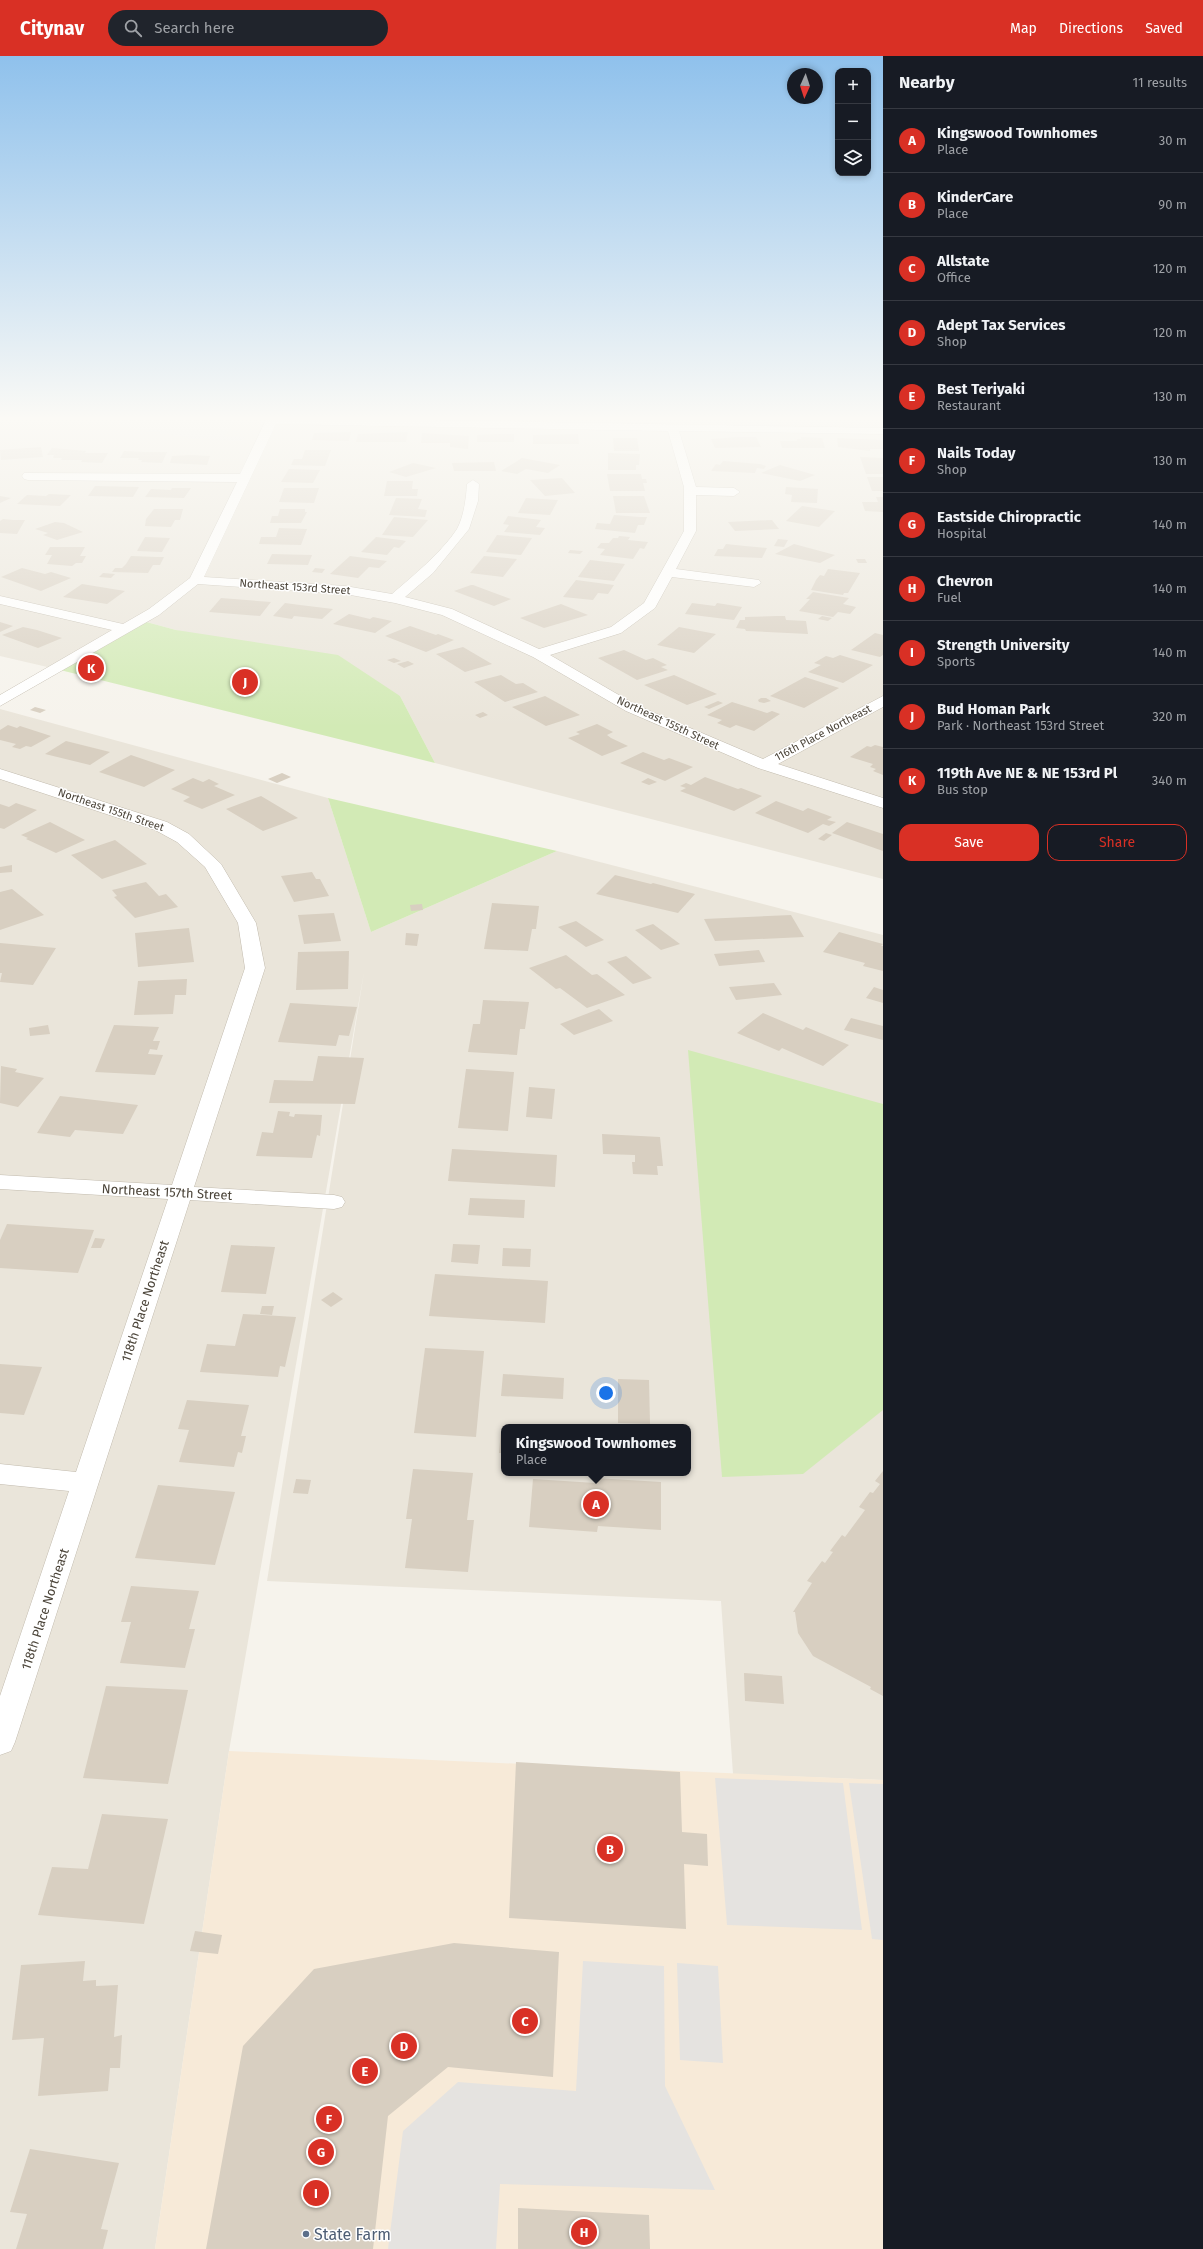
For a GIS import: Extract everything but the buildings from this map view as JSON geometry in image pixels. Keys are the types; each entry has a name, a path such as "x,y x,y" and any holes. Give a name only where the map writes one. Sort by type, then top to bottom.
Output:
{"street":[{"path":"0,701 154,612 195,580 223,522"},
{"path":"395,599 428,570 463,529 465,522"},
{"path":"538,654 616,630 650,605 690,531 690,522"},
{"path":"667,572 725,578 754,583"},
{"name":"Northeast 153rd Street","path":"195,580 346,590 395,599"},
{"name":"Northeast 155th Street","path":"395,599 447,612 538,654 631,708 764,765 883,803"},
{"path":"0,600 125,629"},
{"name":"116th Place Northeast","path":"764,765 883,701"},
{"name":"Northeast 155th Street","path":"0,774 161,826 183,838 212,864"},
{"name":"118th Place Northeast","path":"0,1742 255,968 247,922 212,864"},
{"name":"Northeast 157th Street","path":"0,1182 334,1202"},
{"path":"0,1474 86,1483"}],"shaded area":[{"path":"0,522 883,522 883,879 435,763 400,696 139,620 56,669 0,656"},
{"path":"0,709 328,798 371,932 557,851 883,935 883,1780 733,1774 721,1601 267,1581 364,972 229,1751 155,2249 0,2249"},
{"path":"229,1751 883,1780 883,2249 155,2249"},
{"path":"715,1778 843,1783 862,1930 727,1925"},
{"path":"849,1783 883,1784 883,1940 872,1939"},
{"path":"583,1961 664,1966 665,2086 715,2190 500,2184 496,2249 388,2249 403,2131 458,2082 576,2091"},
{"path":"677,1963 718,1966 723,2063 680,2060"}],"green space":[{"path":"139,620 176,630 338,655 400,696 435,763 56,669"},
{"path":"328,798 557,851 371,932"},
{"path":"688,1050 883,1104 883,1410 803,1474 722,1477"}],"place":[{"name":"119th Ave NE & NE 153rd Pl","path":"91,668"},
{"name":"Bud Homan Park","path":"245,682"},
{"name":"Kingswood Townhomes","path":"596,1504"},
{"name":"KinderCare","path":"610,1849"},
{"name":"Allstate","path":"525,2021"},
{"name":"Adept Tax Services","path":"404,2046"},
{"name":"Best Teriyaki","path":"365,2071"},
{"name":"Nails Today","path":"329,2119"},
{"name":"Eastside Chiropractic","path":"321,2152"},
{"name":"Strength University","path":"316,2193"},
{"name":"Chevron","path":"584,2232"},
{"name":"State Farm","path":"306,2234"}]}
